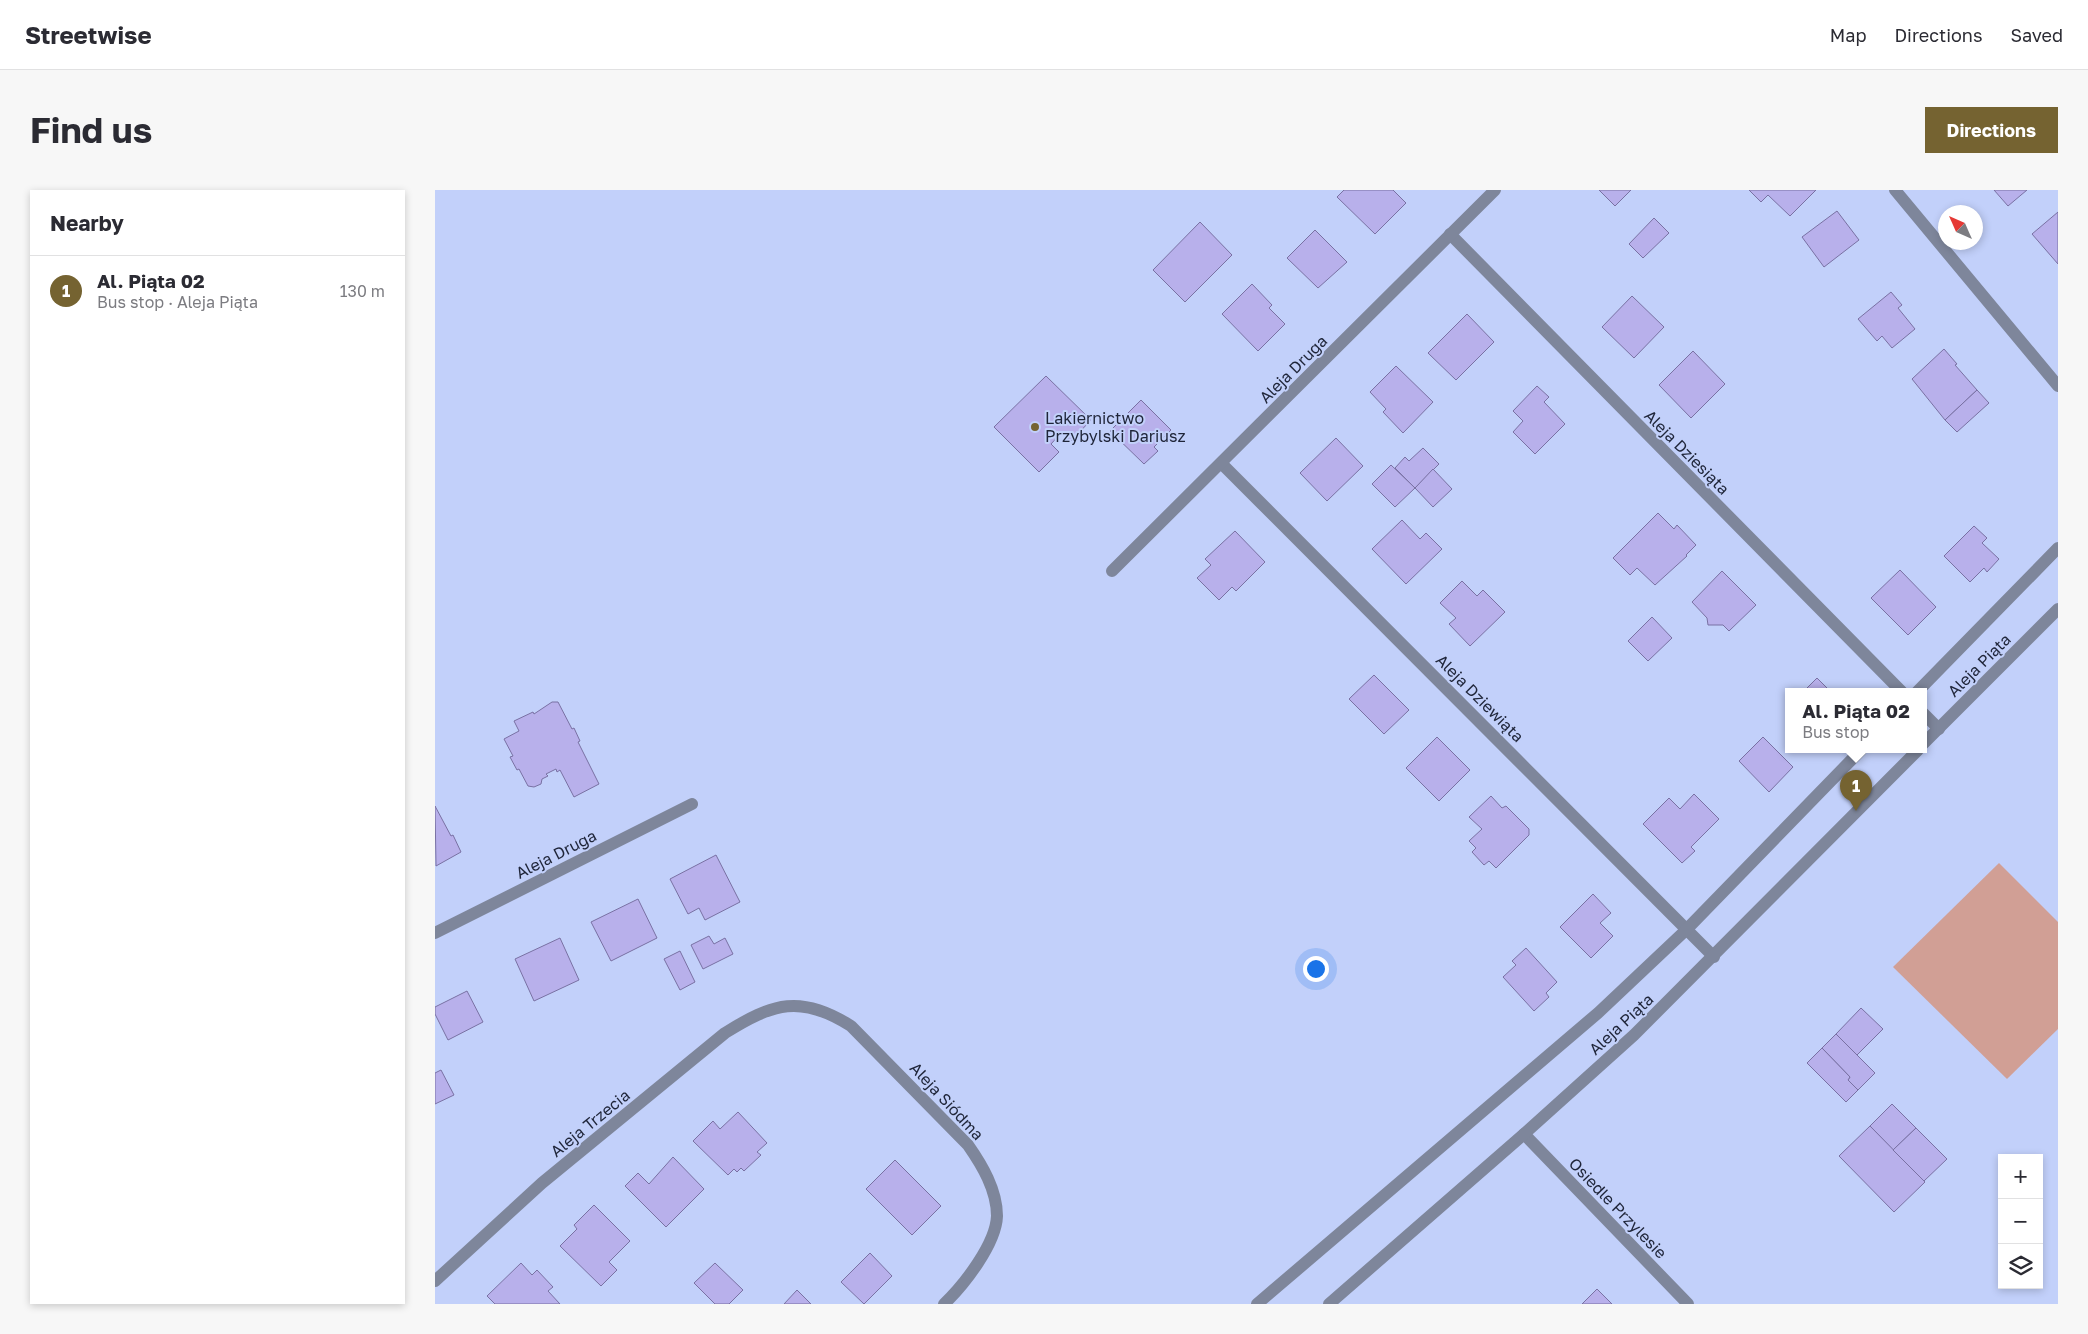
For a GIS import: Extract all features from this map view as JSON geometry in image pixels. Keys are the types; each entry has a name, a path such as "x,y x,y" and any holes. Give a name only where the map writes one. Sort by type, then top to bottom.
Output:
{"street":[{"name":"Aleja Druga","path":"1113,571 1495,190"},
{"path":"1895,190 2058,386"},
{"name":"Aleja Dziesiąta","path":"1450,234 1899,688"},
{"name":"Aleja Dziewiąta","path":"1221,464 1714,957"},
{"path":"1921,688 2058,548"},
{"name":"Aleja Piąta","path":"1927,740 2058,609"},
{"path":"1927,718 1939,729"},
{"path":"1257,1304 1598,1013 1687,930 1858,753"},
{"name":"Aleja Piąta","path":"1329,1304 1634,1035 1714,957 1915,753"},
{"name":"Aleja Druga","path":"435,934 692,804"},
{"name":"Aleja Siódma","path":"778,1007 794,1006 816,1010 835,1016 851,1026 968,1145 979,1161 995,1200 997,1217 981,1257 944,1304"},
{"name":"Aleja Trzecia","path":"435,1280 542,1183 725,1032 751,1017 778,1007"},
{"name":"Osiedle Przylesie","path":"1524,1134 1688,1304"}],"shaded area":[{"path":"1999,863 2058,922 2058,1029 2007,1079 1893,967"}],"building":[{"path":"1344,190 1393,190 1406,203 1375,234 1337,197"},
{"path":"1599,190 1631,190 1615,206"},
{"path":"1749,190 1816,190 1790,216 1768,195 1761,202"},
{"path":"1994,190 2027,190 2008,206"},
{"path":"1837,211 1859,240 1824,267 1802,237"},
{"path":"2058,212 2058,264 2032,234"},
{"path":"1654,218 1669,233 1643,258 1629,244"},
{"path":"1200,222 1232,255 1185,302 1153,270"},
{"path":"1315,230 1347,262 1318,288 1287,258"},
{"path":"1252,284 1272,305 1269,308 1285,324 1258,351 1222,314"},
{"path":"1891,292 1902,305 1898,308 1915,329 1892,348 1882,336 1877,341 1858,319"},
{"path":"1632,296 1664,327 1634,358 1602,327"},
{"path":"1467,314 1494,342 1456,380 1428,353"},
{"path":"1944,349 1977,390 1945,420 1912,379"},
{"path":"1693,351 1725,384 1691,418 1659,385"},
{"path":"1396,366 1433,402 1403,433 1383,412 1386,409 1370,392"},
{"path":"1046,376 1091,420 1071,441 1062,432 1051,444 1059,452 1039,472 994,427"},
{"path":"1537,386 1549,397 1544,402 1565,424 1535,454 1513,432 1523,421 1513,411"},
{"path":"1977,390 1989,403 1957,432 1945,420"},
{"path":"1141,400 1171,430 1154,447 1158,451 1144,464 1110,431"},
{"path":"1336,438 1363,466 1327,501 1300,473"},
{"path":"1423,448 1439,464 1415,488 1395,468 1405,457 1409,461"},
{"path":"1391,465 1415,488 1395,507 1372,484"},
{"path":"1433,469 1452,489 1433,507 1415,488"},
{"path":"1658,513 1674,529 1677,525 1696,545 1687,556 1655,585 1637,568 1630,575 1613,558"},
{"path":"1402,520 1420,539 1426,533 1442,549 1406,584 1372,549"},
{"path":"1974,526 1987,538 1982,543 1999,559 1987,572 1984,568 1970,582 1944,556"},
{"path":"1235,531 1265,562 1236,591 1232,587 1219,600 1197,578 1211,565 1205,559"},
{"path":"1900,570 1936,607 1908,635 1871,598"},
{"path":"1722,571 1756,605 1729,631 1723,625 1708,625 1707,618 1692,602"},
{"path":"1462,581 1477,596 1483,590 1505,612 1470,646 1449,624 1456,618 1440,603"},
{"path":"1652,617 1672,638 1648,661 1628,641"},
{"path":"1374,675 1409,710 1384,734 1349,699"},
{"path":"1817,678 1827,688 1807,688"},
{"path":"552,702 558,702 572,729 574,728 580,741 578,742 599,784 574,797 560,770 557,772 556,769 546,774 548,776 542,779 541,784 534,787 528,786 510,757 513,756 504,739 519,731 514,721 533,712 534,714"},
{"path":"1437,737 1470,770 1439,801 1406,768"},
{"path":"1763,737 1793,767 1769,792 1739,761"},
{"path":"1694,794 1719,819 1691,847 1695,851 1682,863 1643,824 1669,798 1680,809"},
{"path":"1491,796 1502,808 1506,806 1529,829 1529,835 1496,868 1489,861 1484,865 1472,852 1476,848 1469,841 1482,829 1469,817"},
{"path":"435,806 461,852 436,866"},
{"path":"716,855 740,902 705,920 699,908 688,914 670,879"},
{"path":"1593,894 1611,913 1600,923 1613,936 1591,958 1560,927"},
{"path":"638,899 657,938 611,961 591,922"},
{"path":"709,936 714,944 725,938 733,954 703,969 691,945"},
{"path":"560,938 579,980 534,1001 515,959"},
{"path":"1526,948 1557,982 1546,993 1549,997 1534,1011 1503,977 1516,965 1512,961"},
{"path":"680,951 695,982 680,990 664,959"},
{"path":"467,991 483,1022 448,1040 435,1014 435,1007"},
{"path":"1861,1008 1883,1029 1857,1055 1836,1034"},
{"path":"1836,1034 1875,1073 1858,1090 1848,1080 1850,1077 1822,1048"},
{"path":"1822,1048 1850,1077 1848,1080 1858,1090 1846,1102 1807,1063"},
{"path":"441,1070 454,1095 435,1104 435,1073"},
{"path":"1892,1104 1916,1128 1893,1150 1870,1126"},
{"path":"738,1112 767,1143 757,1152 761,1155 744,1171 741,1168 737,1172 734,1169 728,1175 693,1141 713,1121 720,1129"},
{"path":"1870,1126 1925,1182 1894,1212 1839,1156"},
{"path":"1916,1128 1947,1159 1924,1181 1893,1150"},
{"path":"673,1157 704,1189 666,1227 625,1186 638,1173 649,1184"},
{"path":"895,1160 941,1206 912,1235 866,1189"},
{"path":"594,1205 630,1241 609,1262 617,1270 601,1286 560,1246 577,1229 574,1225"},
{"path":"870,1253 892,1276 864,1304 841,1282"},
{"path":"521,1263 532,1275 537,1270 553,1287 548,1291 560,1304 495,1304 487,1296"},
{"path":"715,1263 743,1290 729,1304 715,1304 694,1283"},
{"path":"1597,1289 1612,1304 1582,1304"},
{"path":"797,1290 811,1304 784,1304"}],"place":[{"name":"Lakiernictwo Przybylski Dariusz","path":"1035,427"},
{"name":"Al. Piąta 02","path":"1856,811"}]}
